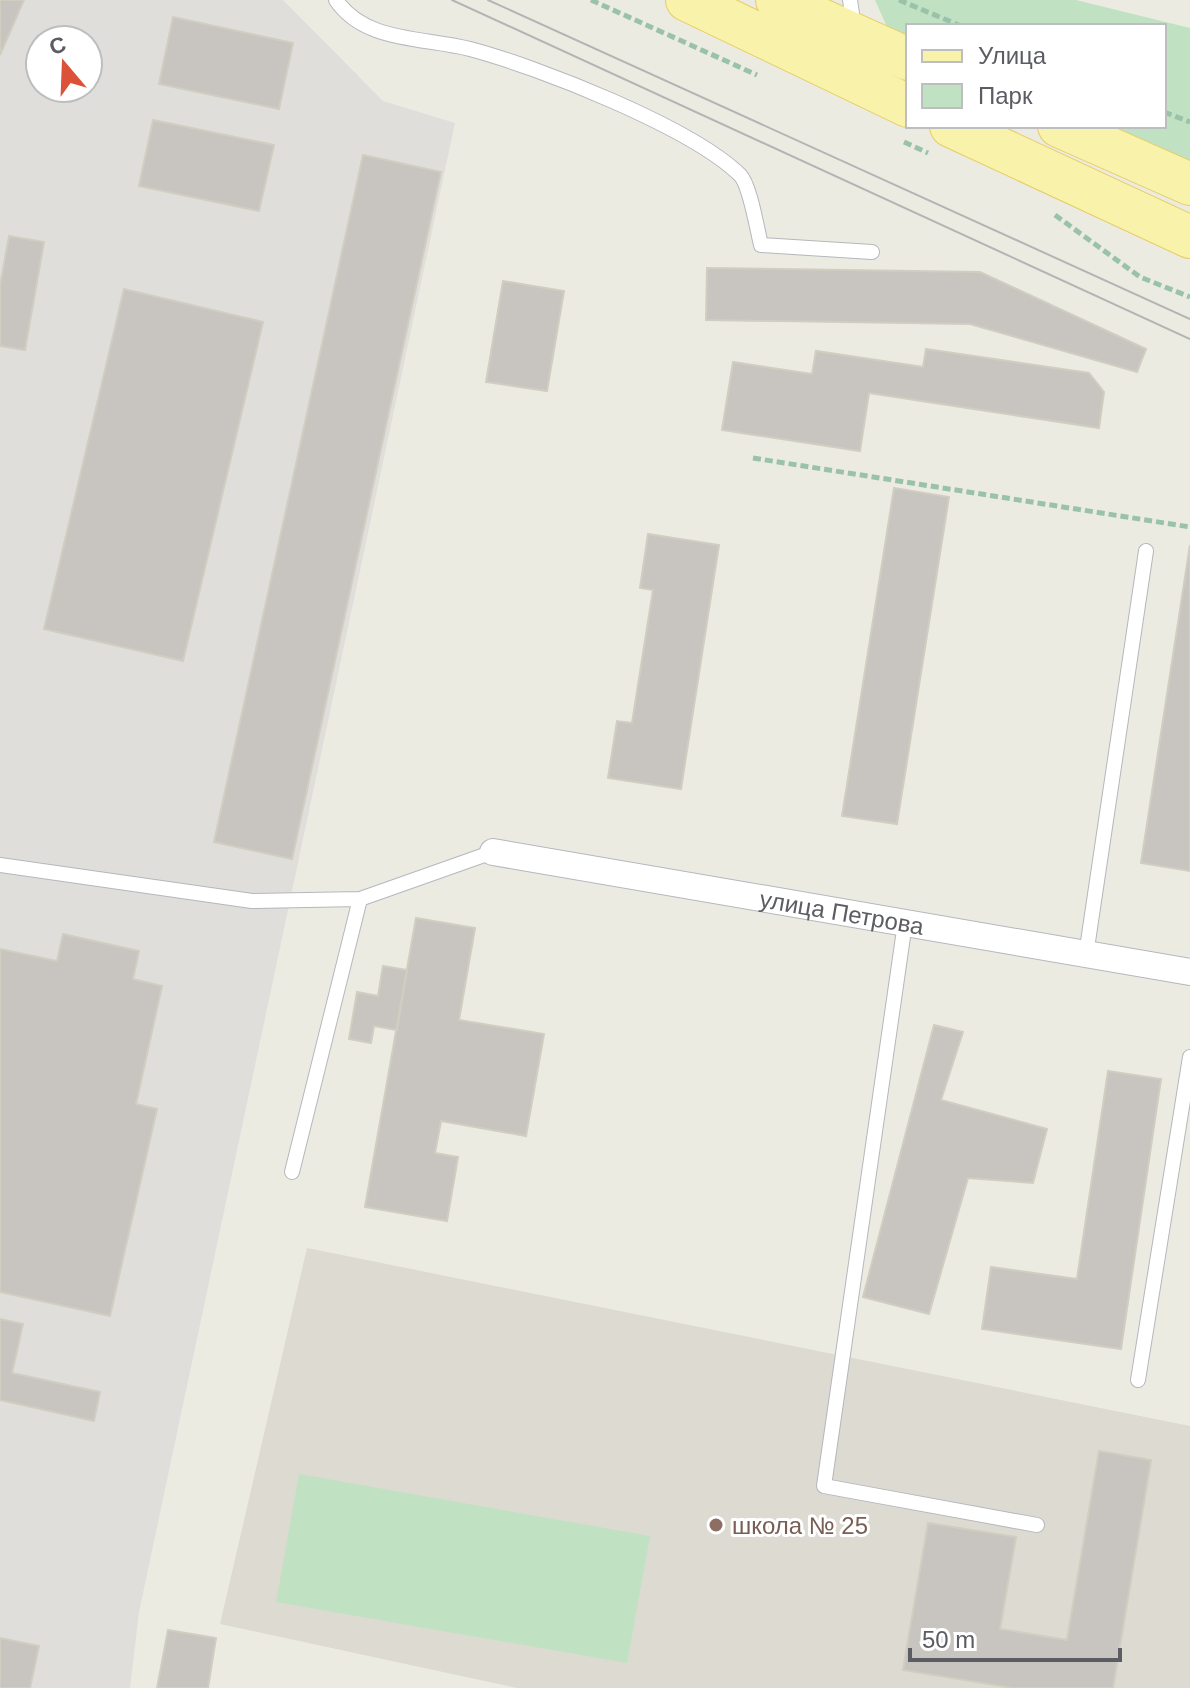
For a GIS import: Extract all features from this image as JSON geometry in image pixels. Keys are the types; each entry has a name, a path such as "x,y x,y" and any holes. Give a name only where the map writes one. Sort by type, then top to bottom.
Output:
{"main road":[{"path":"687,0 901,122"},
{"path":"777,0 852,18 906,58"},
{"path":"1064,128 1190,184"},
{"path":"944,142 1190,237"}],"street":[{"name":"улица Петрова","path":"493,852 1190,972"}],"lane":[{"path":"336,0 346,14 398,38 468,49 551,77 693,140 743,177 761,245 872,252"},
{"path":"1086,955 1146,551"},
{"path":"0,865 252,901 360,899 493,852"},
{"path":"292,1172 360,899"},
{"path":"905,923 824,1486 1037,1525"},
{"path":"1138,1380 1190,1057"}],"path":[{"path":"591,0 764,79"},
{"path":"899,0 956,24"},
{"path":"1166,113 1190,122"},
{"path":"914,128 944,142"},
{"path":"1051,212 1140,277 1190,297"},
{"path":"753,458 1190,527"}],"shaded area":[{"path":"0,0 283,0 383,101 455,123 139,1612 130,1688 0,1688"},
{"name":"школа № 25","path":"307,1248 1190,1426 1190,1688 517,1688 220,1624"}],"green space":[{"path":"875,0 1076,0 1190,28 1190,171 1097,128 1166,128 1166,24 906,24 906,48 890,34"},
{"path":"299,1474 650,1536 627,1663 276,1602"}],"building":[{"path":"0,0 24,0 0,55"},
{"path":"173,17 293,43 279,109 159,84"},
{"path":"153,120 274,145 259,211 139,186"},
{"path":"363,155 441,172 292,859 214,842"},
{"path":"9,236 44,242 25,350 0,346 0,286"},
{"path":"707,268 980,272 1146,349 1137,372 970,324 706,320"},
{"path":"503,281 564,291 547,391 486,382"},
{"path":"124,289 263,322 183,661 44,629"},
{"path":"926,349 1089,373 1104,392 1099,428 869,393 860,451 722,430 733,362 812,374 816,351 923,367"},
{"path":"894,488 949,497 897,824 842,816"},
{"path":"648,534 719,545 681,789 608,778 617,721 632,723 653,590 640,588"},
{"path":"1190,545 1190,871 1141,863"},
{"path":"416,918 475,928 459,1020 544,1034 526,1136 441,1121 435,1153 458,1157 447,1221 365,1207"},
{"path":"63,934 139,951 133,979 162,986 136,1104 157,1109 110,1316 0,1292 0,949 57,961"},
{"path":"383,966 407,970 397,1030 374,1026 371,1043 349,1039 357,992 378,996"},
{"path":"934,1025 963,1032 941,1100 1047,1129 1033,1183 968,1178 929,1314 863,1297"},
{"path":"1108,1071 1161,1079 1121,1349 982,1329 991,1267 1077,1279"},
{"path":"0,1319 23,1324 12,1373 100,1392 94,1421 0,1400"},
{"path":"1099,1451 1151,1460 1113,1688 1013,1688 903,1670 928,1523 1016,1537 1000,1629 1067,1640"},
{"path":"168,1630 216,1638 208,1688 157,1688"},
{"path":"0,1638 39,1646 30,1688 0,1688"}],"tram line":[{"path":"452,0 1190,339"},
{"path":"488,0 1190,319"}],"place":[{"name":"школа № 25","path":"716,1525"}]}
